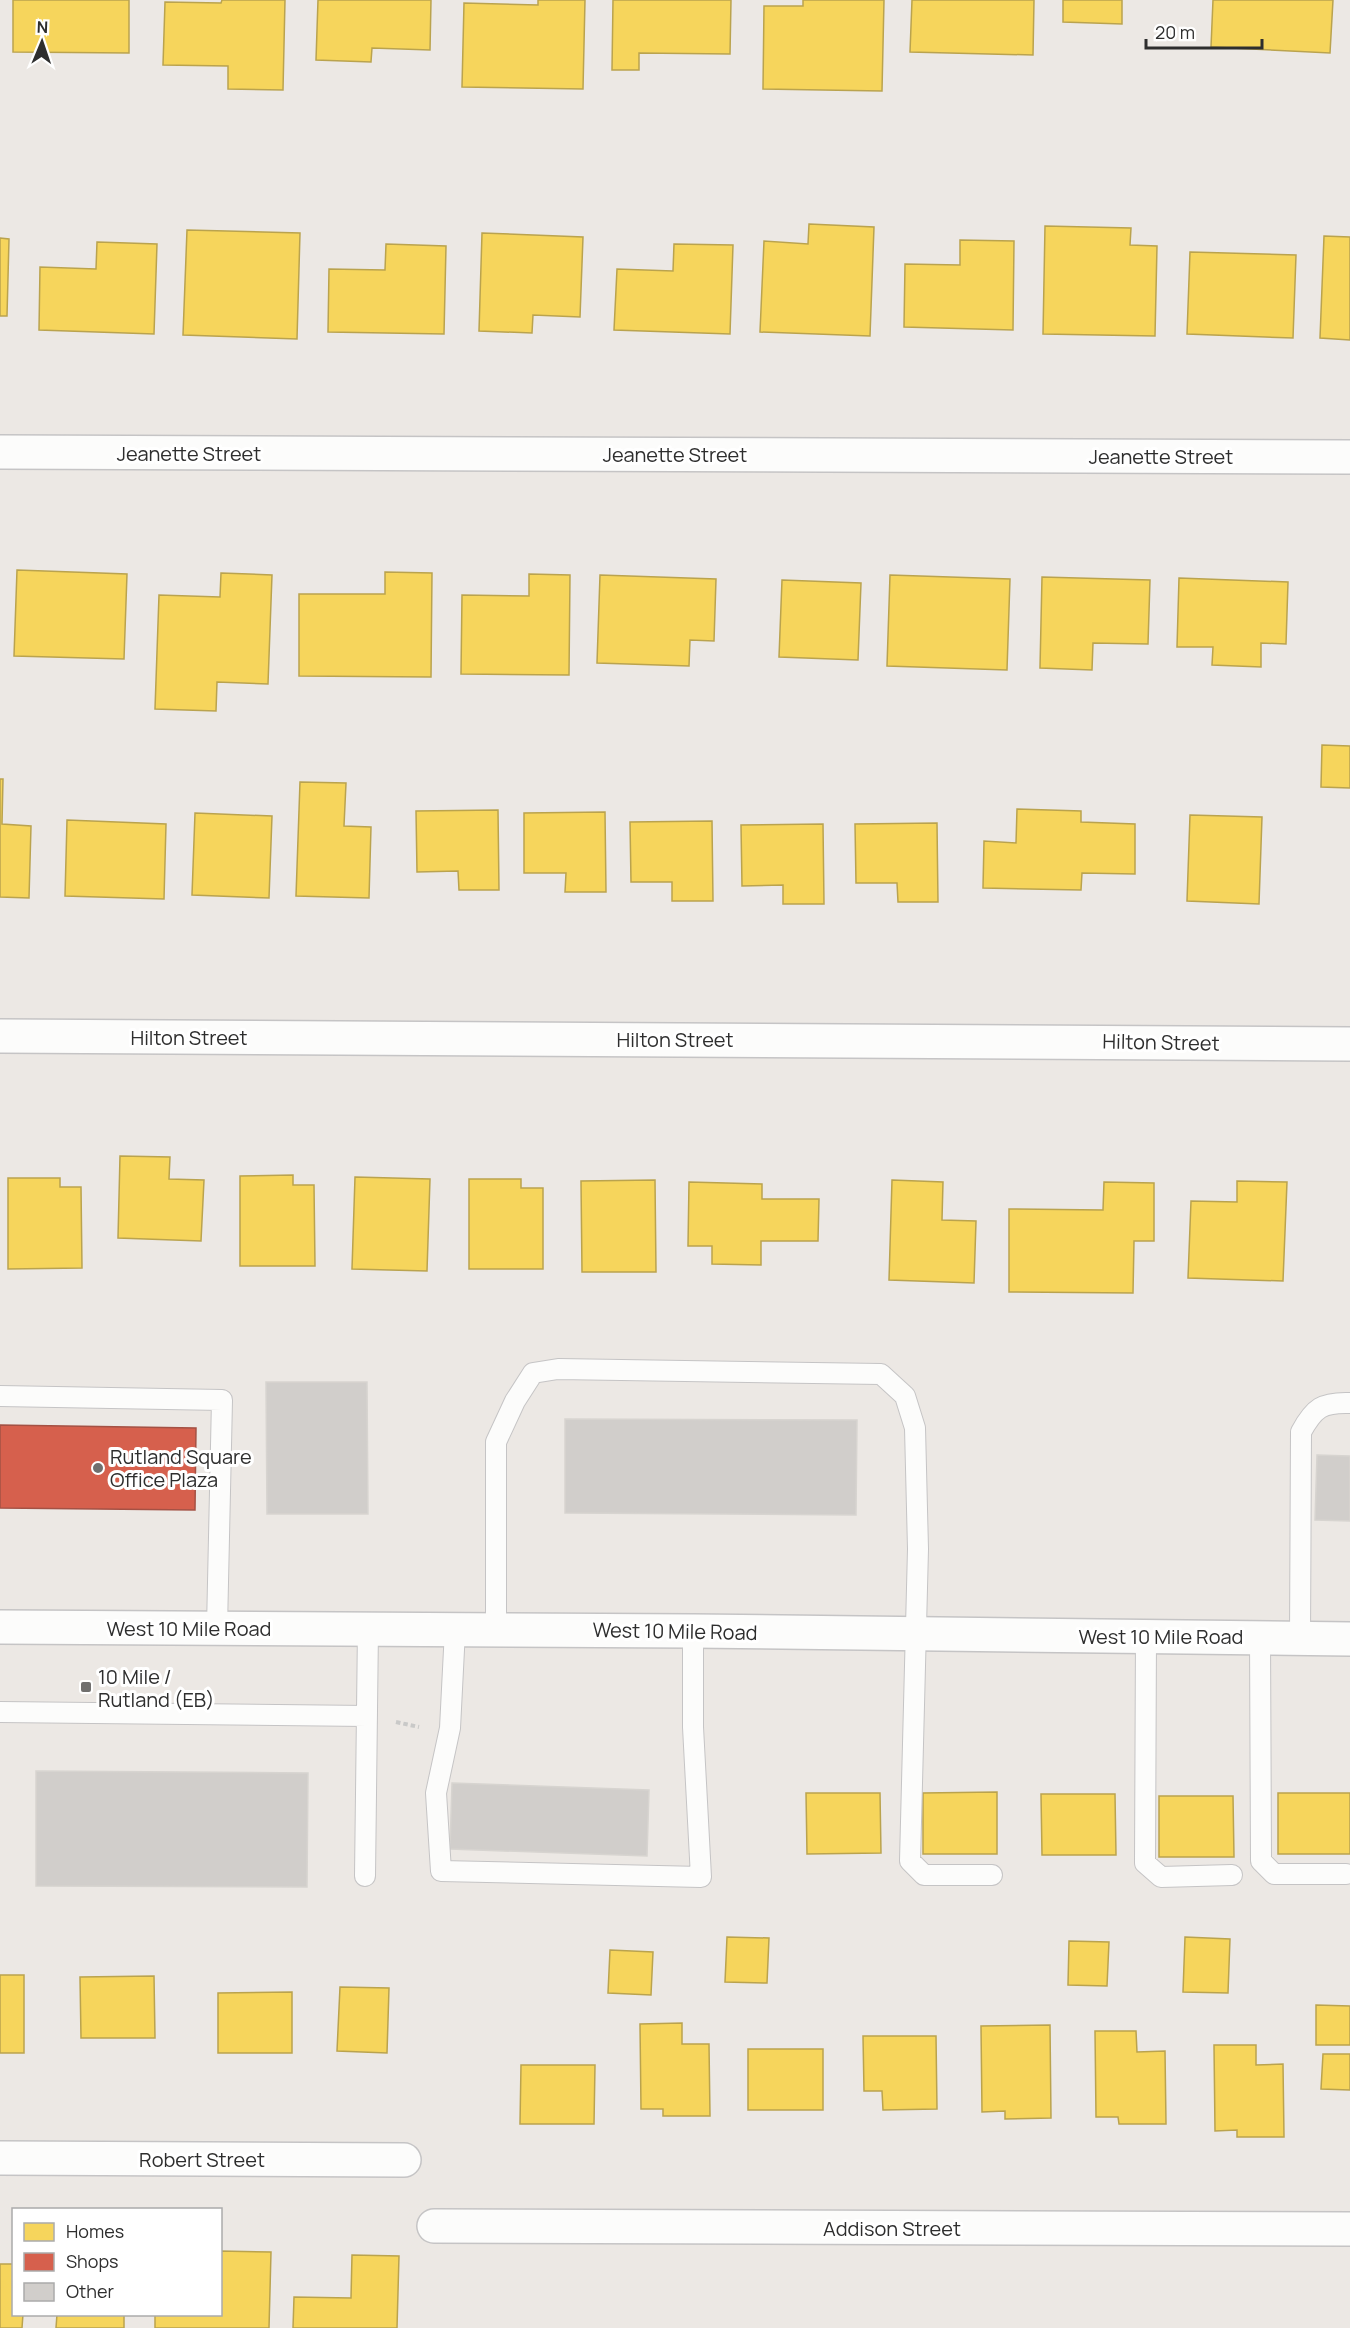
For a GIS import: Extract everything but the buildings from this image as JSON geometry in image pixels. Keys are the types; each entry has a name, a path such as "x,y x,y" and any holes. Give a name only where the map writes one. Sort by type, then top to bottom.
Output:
{"street":[{"name":"Jeanette Street","path":"0,452 1350,457"},
{"name":"Hilton Street","path":"0,1036 1350,1044"},
{"name":"West 10 Mile Road","path":"0,1628 368,1628 1260,1636 1350,1639"},
{"name":"Robert Street","path":"0,2158 404,2160"},
{"name":"Addison Street","path":"434,2226 1350,2229"}],"lane":[{"path":"496,1630 496,1443 515,1401 533,1373 558,1369 881,1374 905,1396 915,1428 918,1549 910,1861 924,1875 992,1875"},
{"path":"0,1396 222,1400 217,1628"},
{"path":"1300,1639 1301,1432 1312,1412 1331,1402 1350,1403"},
{"path":"365,1876 368,1628"},
{"path":"455,1630 450,1728 436,1793 441,1871 701,1877 693,1727 693,1631"},
{"path":"1146,1636 1145,1863 1161,1877 1232,1875"},
{"path":"1260,1636 1261,1861 1274,1874 1346,1874"},
{"path":"0,1712 367,1716"}],"place":[{"name":"Rutland Square Office Plaza","path":"98,1468"},
{"name":"10 Mile / Rutland (EB)","path":"86,1687"}]}
